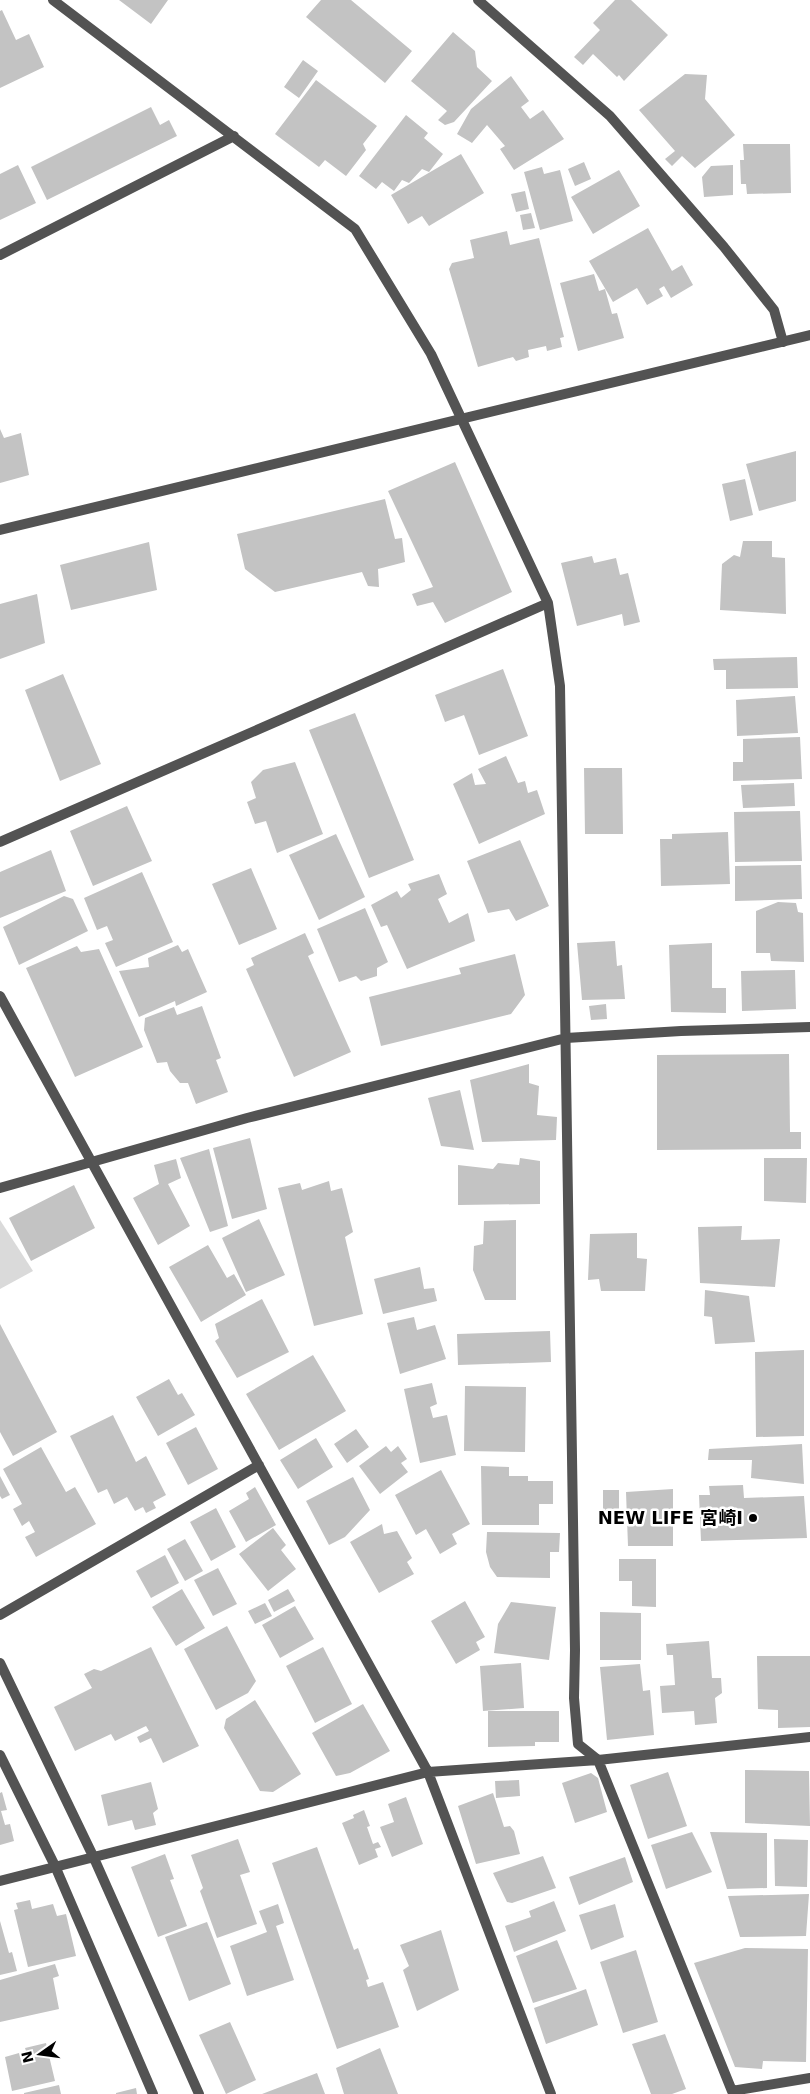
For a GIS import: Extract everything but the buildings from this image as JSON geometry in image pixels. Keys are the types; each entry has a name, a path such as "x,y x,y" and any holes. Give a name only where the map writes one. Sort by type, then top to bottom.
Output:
{"street":[{"path":"53,0 355,228 431,354 548,603 560,686 576,1650 574,1698 578,1744 598,1760 732,2090 810,2078"},
{"path":"478,0 610,116 724,247 774,310 783,342"},
{"path":"0,255 234,136"},
{"path":"0,530 810,335"},
{"path":"0,842 548,603"},
{"path":"0,996 428,1772 551,2094"},
{"path":"0,1188 247,1118 566,1038 680,1031 810,1027"},
{"path":"0,1615 259,1465"},
{"path":"0,1663 93,1856 200,2094"},
{"path":"0,1881 428,1772 598,1760 810,1737"},
{"path":"0,1754 55,1866 153,2094"}],"shaded area":[{"path":"0,1220 33,1271 0,1289"}],"place":[{"name":"NEW LIFE 宮崎Ⅰ","path":"753,1518"}]}
